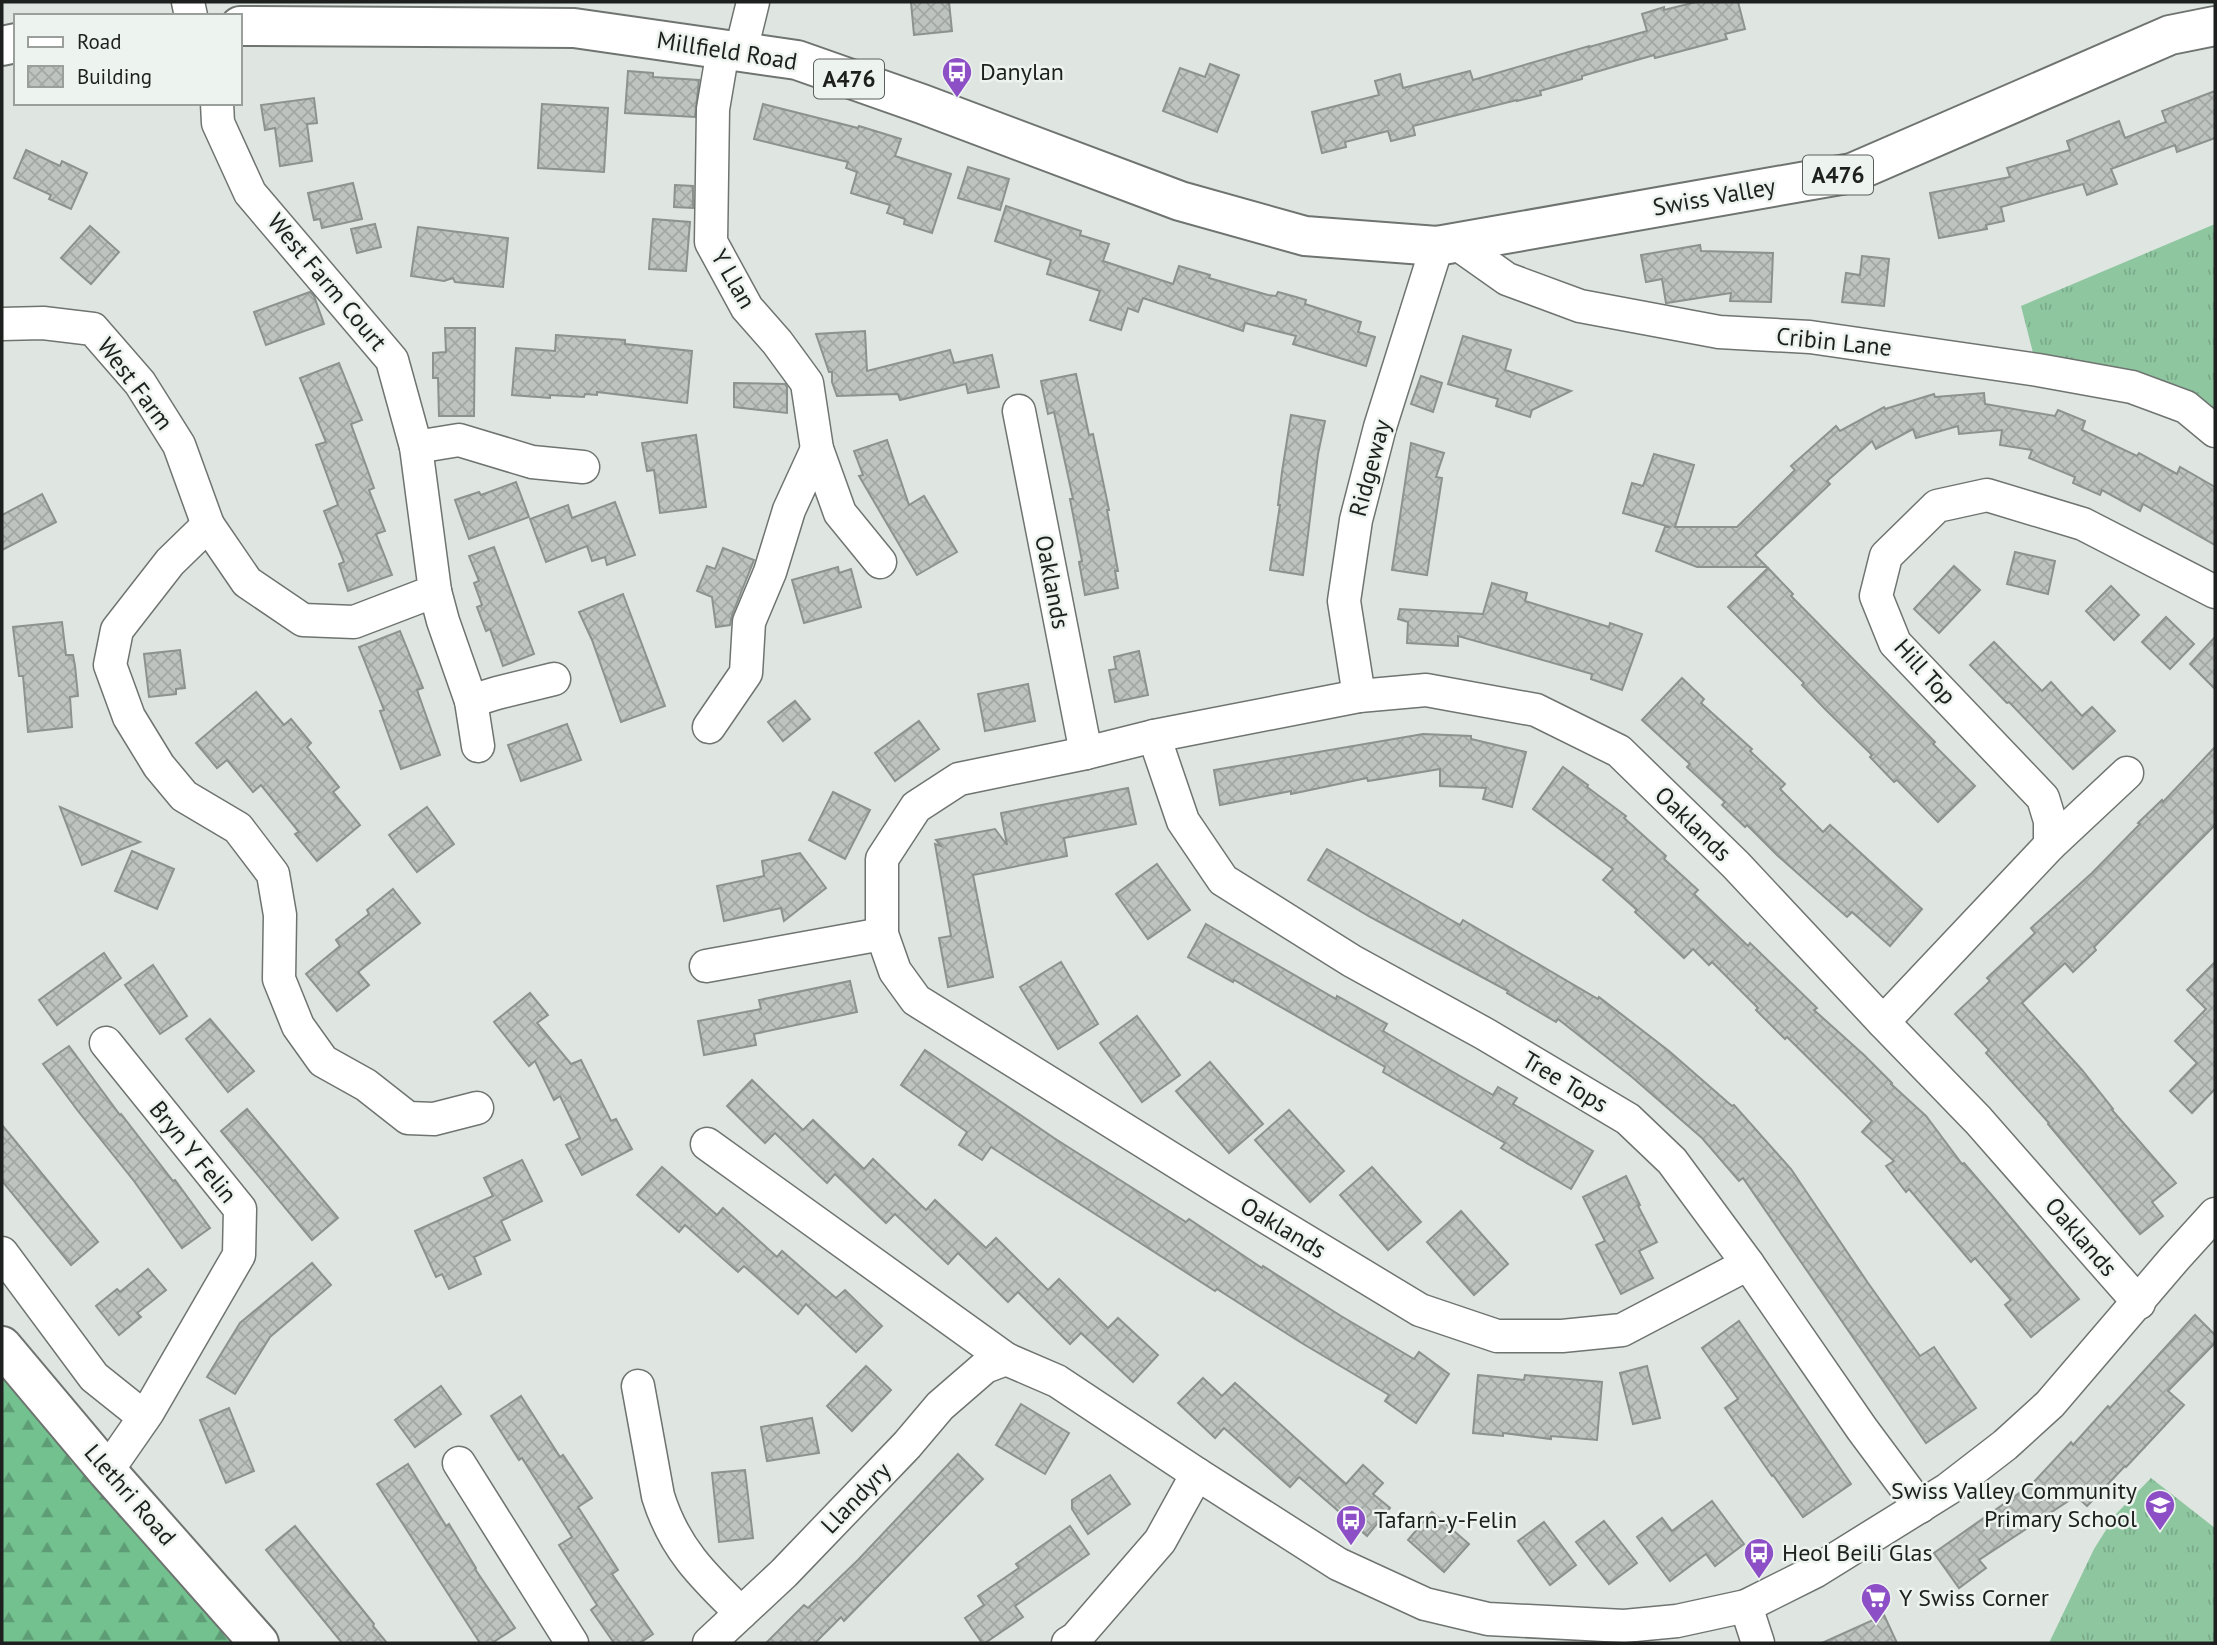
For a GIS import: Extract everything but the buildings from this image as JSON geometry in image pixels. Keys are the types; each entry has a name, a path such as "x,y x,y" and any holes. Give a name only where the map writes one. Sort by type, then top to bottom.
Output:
{"main road":[{"name":"Millfield Road","path":"242,26 574,28 797,60 1180,201 1305,236 1447,245"},
{"name":"Swiss Valley","path":"1447,245 1852,173 2169,35 2215,26"},
{"name":"Llethri Road","path":"2,1346 107,1471 259,1643"}],"street":[{"name":"Y Llan","path":"753,2 732,51 713,109 711,242 747,307 807,383 817,449 840,513 880,562"},
{"name":"West Farm Court","path":"217,105 218,123 250,193 392,360 416,447 435,591"},
{"name":"Cribin Lane","path":"1447,245 1507,279 1580,306 1719,332 1810,337 2038,370 2132,387 2186,407 2215,431"},
{"name":"Ridgeway","path":"1359,696 1344,601 1356,520 1380,427 1447,245"},
{"name":"West Farm","path":"2,324 43,323 93,329 140,383 179,445 208,525"},
{"name":"Oaklands","path":"1019,411 1086,753"},
{"path":"416,447 459,440 532,462 583,467"},
{"path":"709,727 746,673 749,622 789,510 817,449"},
{"name":"Hill Top","path":"2050,845 2050,821 2043,799 1895,643 1876,596 1886,556 1937,506 1987,495 2083,524 2215,592"},
{"path":"477,1108 434,1119 408,1118 366,1085 324,1062 298,1026 279,979 280,915 273,874 238,828 184,796 159,766 130,717 110,665 117,630 170,562 208,525 247,582 303,621 354,622 435,591 471,701 478,746"},
{"path":"471,701 554,680"},
{"name":"Oaklands","path":"1748,1264 1622,1330 1562,1336 1497,1336 1420,1310 916,1000 895,971 882,933 882,859 916,807 960,779 1154,736 1359,696 1426,690 1536,710 1619,751 1736,865 1882,1022 1978,1120 2138,1303"},
{"name":"Tree Tops","path":"1154,736 1183,821 1223,880 1352,961 1485,1034 1628,1119 1672,1161 1920,1507"},
{"path":"1882,1022 2050,845 2127,773"},
{"path":"706,966 882,933"},
{"name":"Bryn Y Felin","path":"106,1043 240,1209 239,1255 144,1418 107,1471"},
{"path":"707,1144 1006,1359 1057,1381 1339,1564 1425,1604 1488,1619 1626,1633 1746,1606 1816,1571 1948,1489 2005,1445 2050,1404 2215,1214"},
{"path":"2,1253 94,1377 144,1418"},
{"name":"Llandyry","path":"709,1643 784,1573 899,1454 940,1406 985,1367 1006,1359"},
{"path":"638,1386 658,1496 664,1514 681,1549 741,1613"},
{"path":"459,1463 572,1643"},
{"path":"1075,1641 1160,1541 1197,1474"},
{"path":"1746,1606 1758,1643"}],"green space":[{"path":"2215,224 2215,446 2186,422 2140,400 2040,380 2021,306"},
{"path":"2,1365 210,1618 231,1643 2,1643"},
{"name":"Swiss Valley Community Primary School","path":"2151,1478 2215,1528 2215,1643 2049,1643 2094,1549 2116,1514"}],"place":[{"name":"Danylan","path":"957,99"},
{"name":"Swiss Valley Community Primary School","path":"2160,1532"},
{"name":"Tafarn-y-Felin","path":"1351,1547"},
{"name":"Heol Beili Glas","path":"1759,1580"},
{"name":"Y Swiss Corner","path":"1876,1625"}]}
